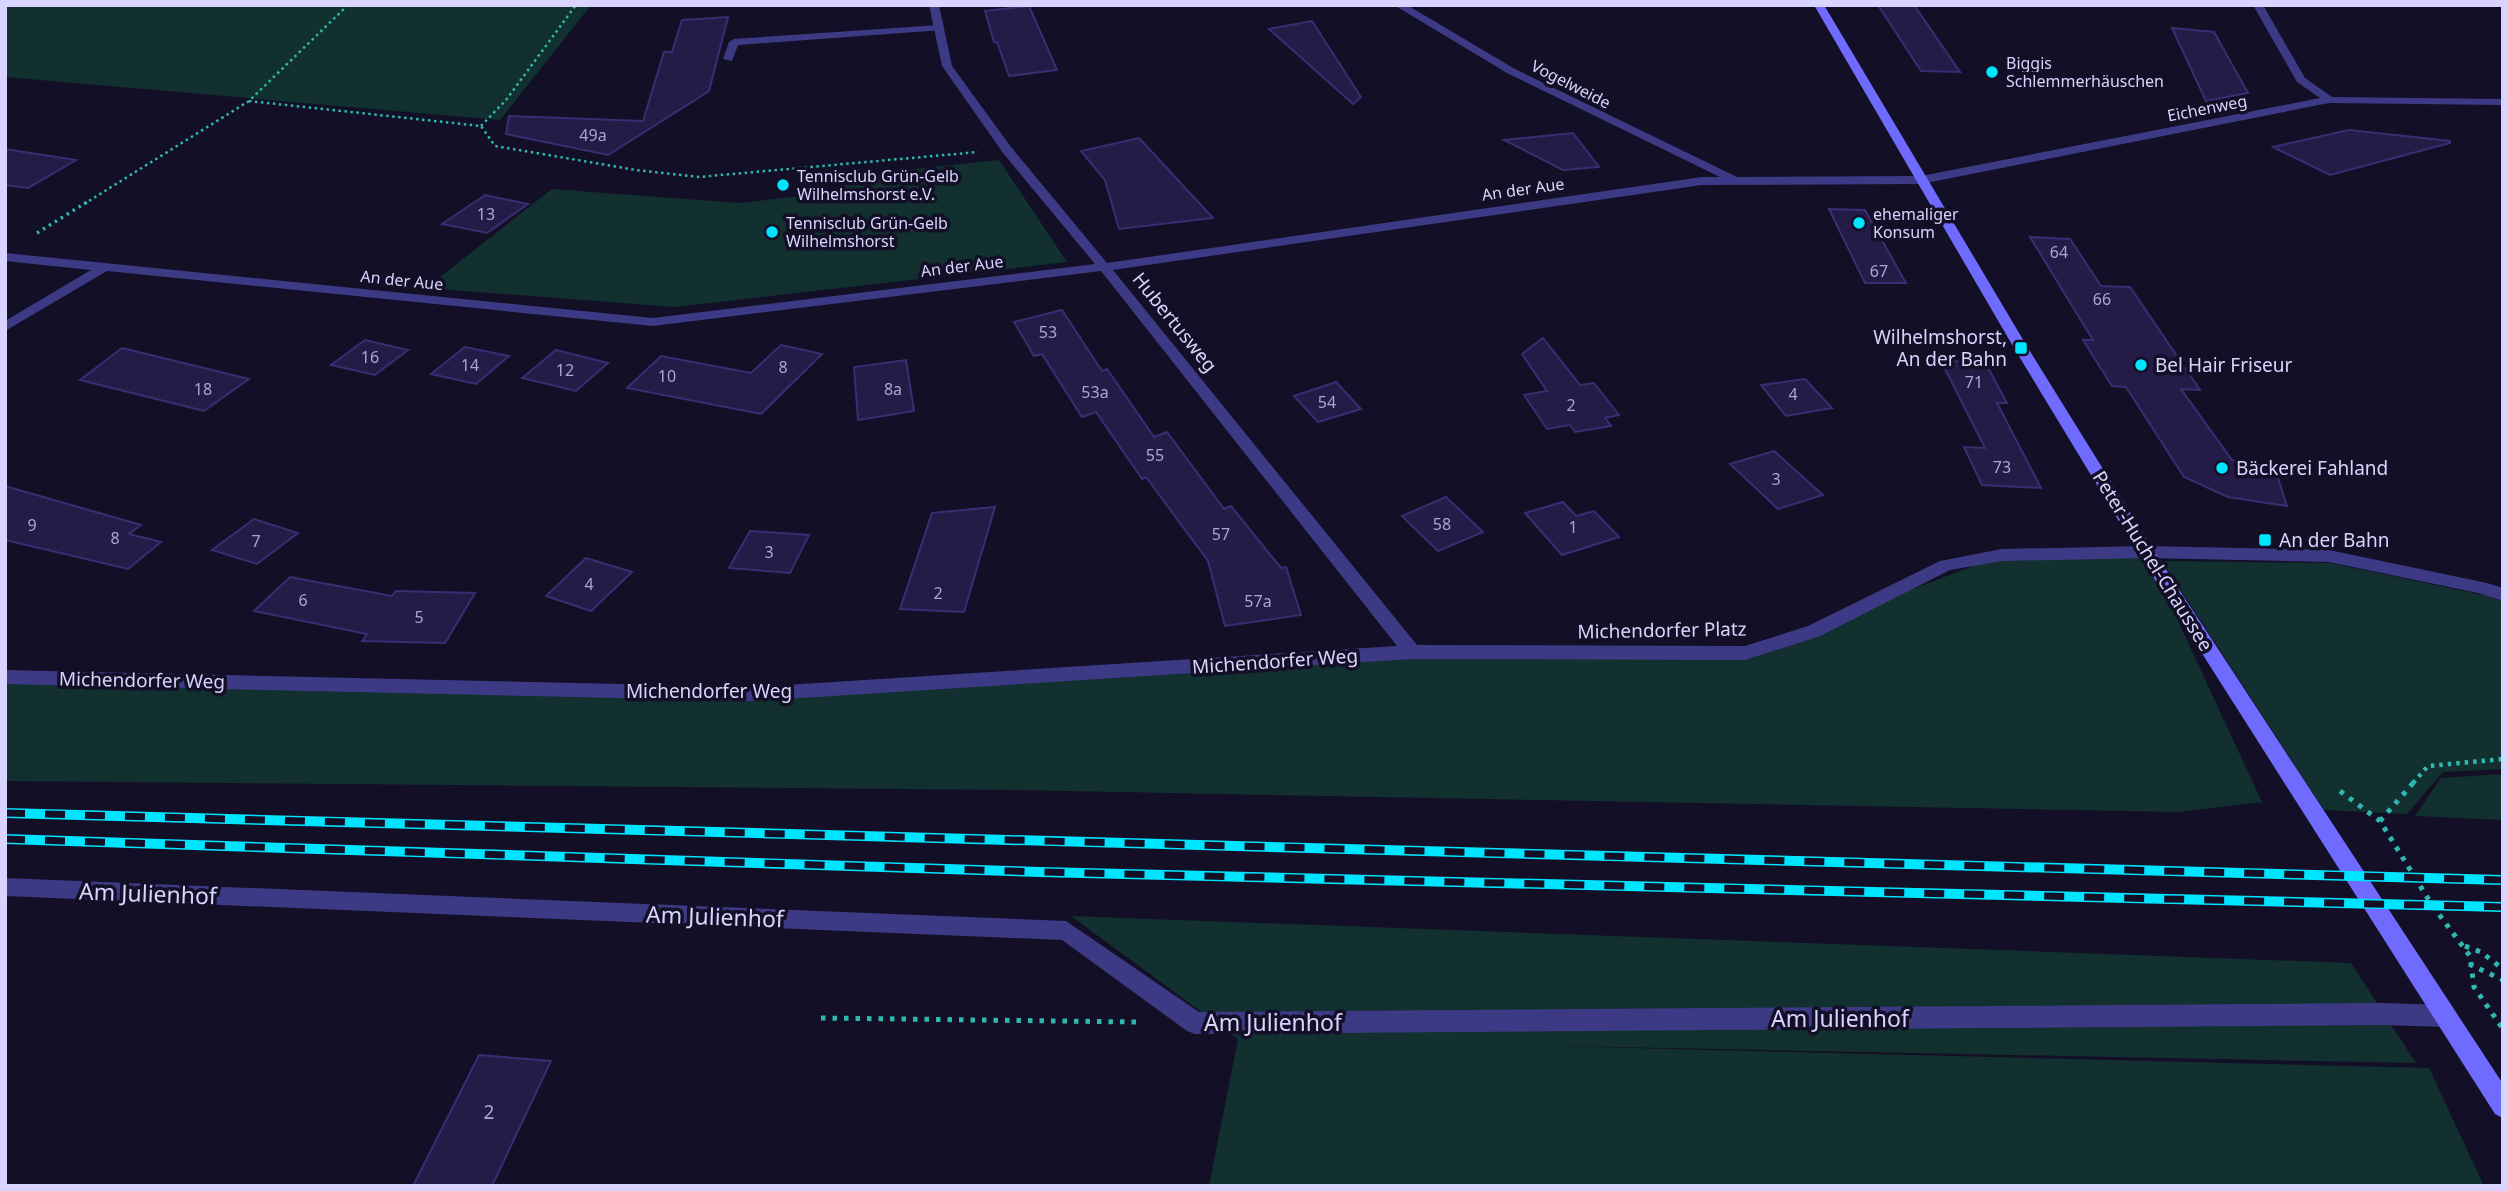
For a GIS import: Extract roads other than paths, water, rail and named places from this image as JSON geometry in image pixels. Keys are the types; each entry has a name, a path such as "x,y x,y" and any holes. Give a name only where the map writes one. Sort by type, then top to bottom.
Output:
{"street":[{"name":"Hubertusweg","path":"934,5 947,66 1007,150 1412,652"},
{"name":"Vogelweide","path":"1399,5 1511,71 1735,179"},
{"name":"Peter-Huchel-Chaussee","path":"1819,5 1921,180 2146,552 2503,1106"},
{"path":"2258,5 2301,80 2329,100"},
{"path":"734,42 939,28"},
{"path":"728,59 738,30"},
{"name":"Eichenweg","path":"1921,180 2329,100 2503,102"},
{"name":"An der Aue","path":"5,257 653,322 1104,267 1702,181 1921,180"},
{"path":"5,327 103,268"},
{"name":"Michendorfer Platz","path":"1412,652 1745,653 1814,631 1946,565 2002,555 2146,552 2329,556 2481,587 2503,595"},
{"name":"Michendorfer Weg","path":"5,677 754,694 1412,652"},
{"name":"Am Julienhof","path":"5,887 1066,931 1195,1023 2369,1014 2445,1016"}],"railway":[{"path":"5,813 2503,880"},
{"path":"5,839 1040,872 2503,907"}],"place":[{"name":"Biggis Schlemmerhäuschen","path":"1992,72"},
{"name":"Tennisclub Grün-Gelb Wilhelmshorst e.V.","path":"783,185"},
{"name":"ehemaliger Konsum","path":"1859,223"},
{"name":"Tennisclub Grün-Gelb Wilhelmshorst","path":"772,232"},
{"name":"Wilhelmshorst, An der Bahn","path":"2021,348"},
{"name":"Bel Hair Friseur","path":"2141,365"},
{"name":"Bäckerei Fahland","path":"2222,468"},
{"name":"An der Bahn","path":"2265,540"}]}
